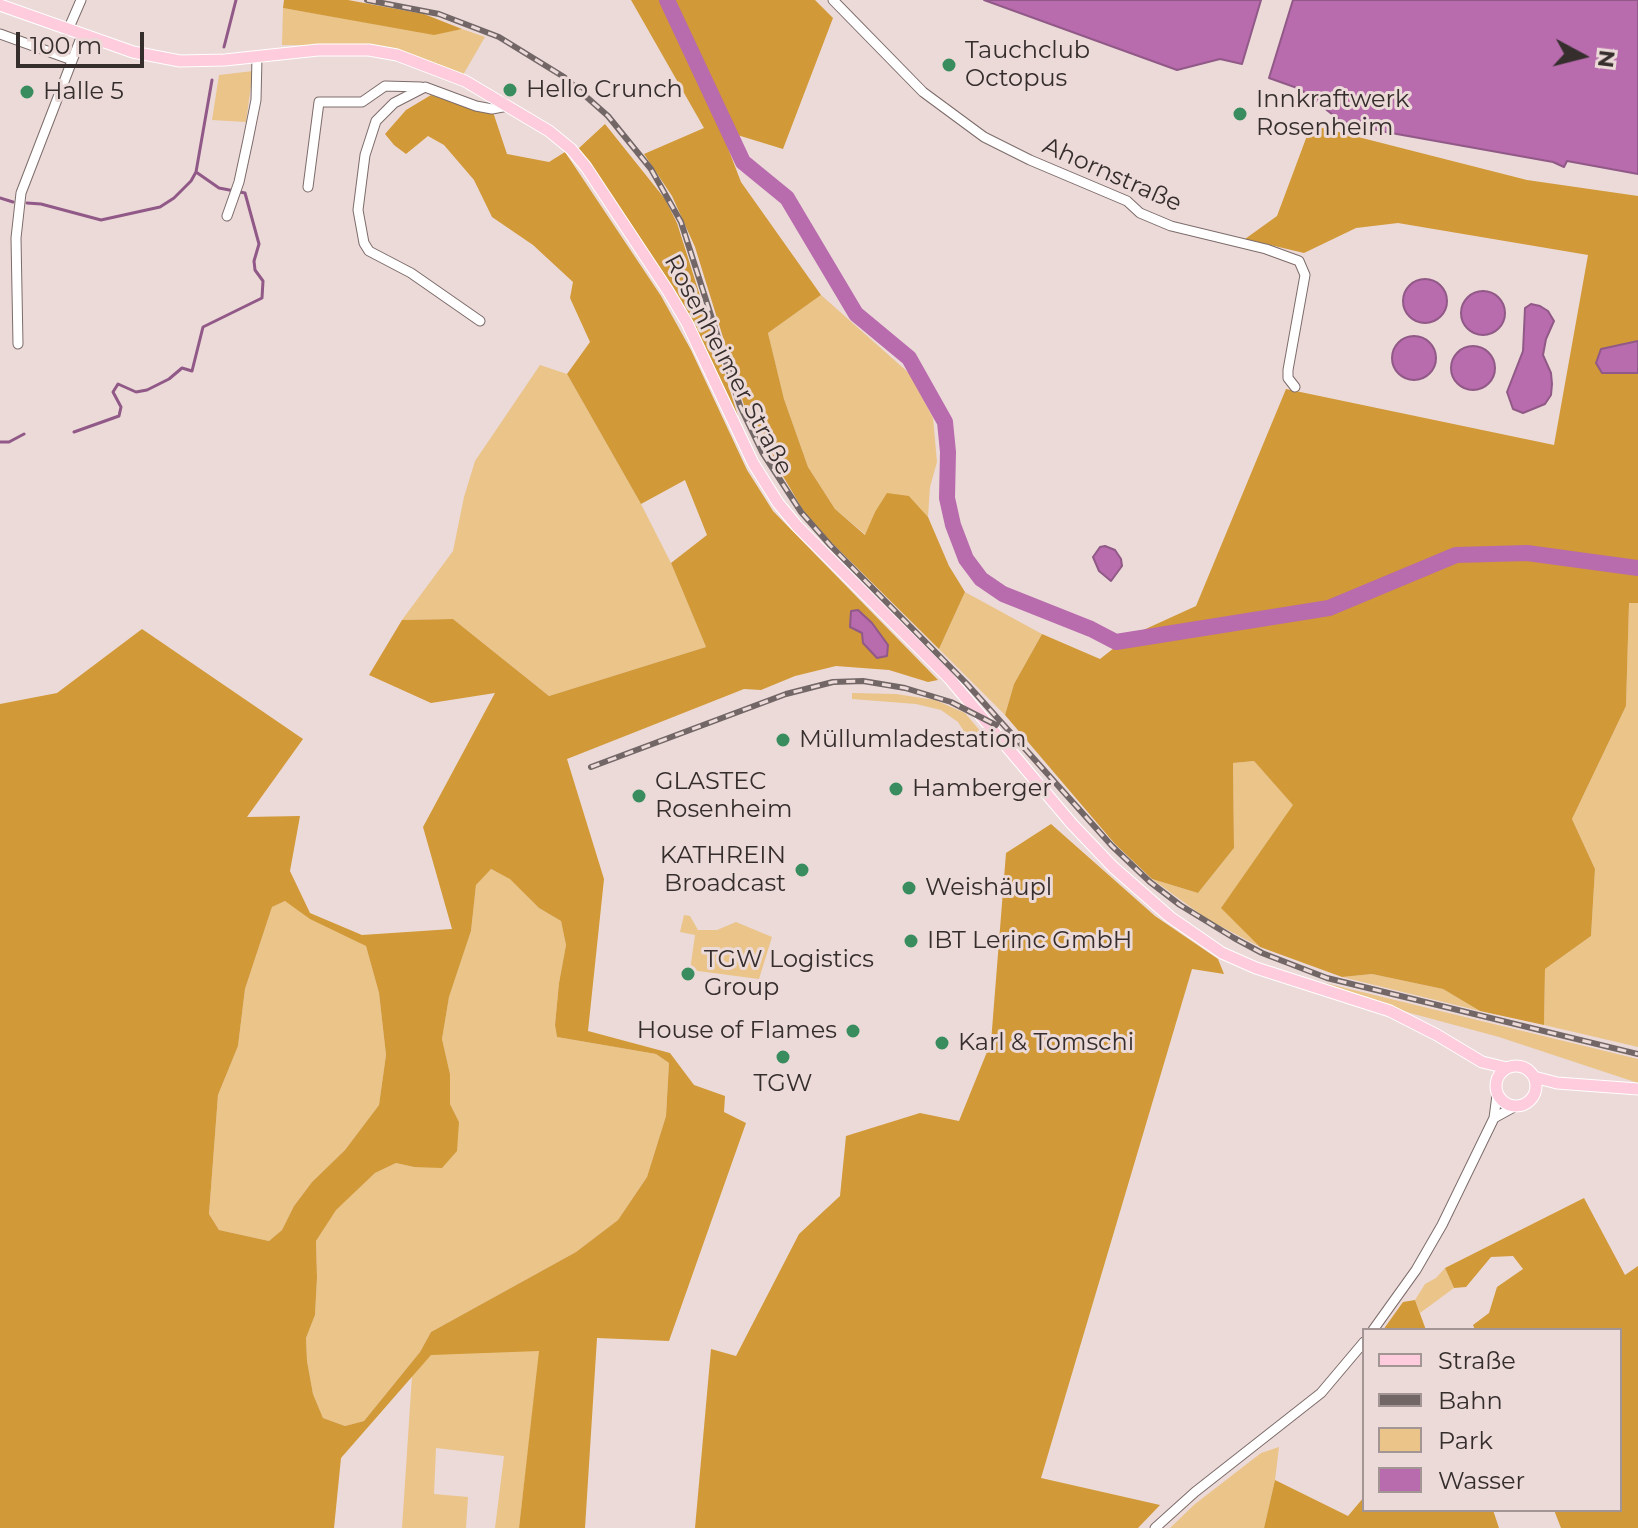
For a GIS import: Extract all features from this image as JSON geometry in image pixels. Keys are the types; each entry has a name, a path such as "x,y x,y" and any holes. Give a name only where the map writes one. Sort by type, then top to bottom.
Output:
{"main road":[{"name":"Rosenheimer Straße","path":"0,5 133,52 180,61 201,62 318,50 369,50 397,55 465,81 549,131 571,149 609,200 687,323 753,463 778,503 797,526 949,678 1072,824 1113,867 1170,917 1222,953 1256,968 1390,1011 1482,1062 1507,1068"},
{"name":"Rosenheimer Straße","path":"1482,1062 1496,1082"},
{"path":"1557,1083 1535,1093 1524,1105 1514,1107 1504,1103 1497,1095 1496,1082 1507,1068 1522,1067 1534,1077 1557,1083 1638,1089"},
{"path":"1534,1077 1535,1093"}],"street":[{"path":"68,30 81,0"},
{"name":"Ahornstraße","path":"833,0 923,92 984,137 1127,201 1140,213 1171,226 1266,249 1299,261 1305,275 1288,370 1288,378 1295,387"},
{"path":"0,34 72,60"},
{"path":"18,344 16,238 21,193 82,35"},
{"path":"227,216 239,182 256,100 257,57"},
{"path":"308,187 319,102 362,102 385,86 425,87 492,109 508,106"},
{"path":"425,87 394,103 376,121 365,155 358,210 364,243 369,251 411,273 480,321"},
{"path":"1374,1328 1409,1282 1436,1237 1494,1118 1497,1095"},
{"path":"1494,1118 1514,1107"},
{"path":"1155,1528 1195,1492 1309,1404 1362,1344"}],"green space":[{"path":"283,8 434,34 462,29 485,37 463,75 375,46 282,45"},
{"path":"253,71 246,122 212,120 219,75"},
{"path":"821,295 910,374 933,418 937,462 930,487 928,517 909,496 875,512 866,535 835,509 808,467 784,399 768,333"},
{"path":"540,365 567,374 641,504 671,563 706,647 549,696 453,619 402,620 453,551 475,461"},
{"path":"965,592 1042,634 1014,684 1005,715 939,649"},
{"path":"1629,602 1638,603 1638,1047 1544,1025 1545,969 1591,936 1595,869 1572,819 1626,706"},
{"path":"852,693 896,694 935,700 965,713 987,739 975,749 958,722 941,710 916,704 852,699"},
{"path":"1254,761 1294,805 1222,907 1260,947 1207,919 1152,879 1198,893 1234,848 1233,763"},
{"path":"490,869 510,878 539,908 561,921 566,945 559,983 555,1025 557,1037 656,1054 669,1063 666,1116 647,1177 618,1220 576,1252 431,1332 420,1352 364,1421 345,1426 323,1418 313,1394 307,1361 306,1338 315,1315 316,1241 335,1210 375,1173 396,1163 414,1167 459,1122 450,1104 450,1074 442,1039 449,997 471,931 476,885"},
{"path":"285,901 366,946 379,993 386,1055 379,1105 345,1150 312,1182 294,1206 282,1230 269,1241 219,1230 209,1214 218,1095 238,1046 245,989 272,907"},
{"path":"684,915 690,916 698,930 717,930 736,922 772,937 759,979 690,970 695,935 680,932"},
{"path":"1372,974 1443,989 1480,1011 1342,977"},
{"path":"1325,983 1638,1059 1638,1083 1499,1037 1410,1013"},
{"path":"1445,1268 1454,1288 1420,1313 1415,1300 1425,1284"},
{"path":"540,1350 519,1528 495,1528 504,1456 436,1448 434,1494 468,1497 466,1528 402,1528 412,1376 431,1354"},
{"path":"1279,1447 1264,1528 1170,1528 1195,1504 1261,1453"}],"shaded area":[{"path":"284,0 348,0 424,14 462,29 434,35 283,8"},
{"path":"631,0 815,0 833,18 783,149 721,130 741,182 821,295 768,333 784,399 808,467 835,509 865,535 887,493 909,496 928,517 949,566 965,592 939,649 803,510 755,429 744,405 695,247 672,196 644,154 704,128"},
{"path":"431,95 465,107 492,109 507,154 549,162 565,152 661,296 691,350 747,470 773,511 938,680 928,682 889,670 836,666 795,676 761,690 744,689 567,759 604,879 588,1031 670,1053 694,1085 725,1096 724,1112 746,1123 669,1341 597,1338 585,1528 519,1528 539,1351 431,1355 341,1458 334,1528 0,1528 0,704 57,693 142,629 303,739 247,817 300,816 290,871 310,913 362,935 452,929 423,827 495,693 431,703 369,675 402,620 453,619 549,696 706,647 671,563 707,535 685,480 641,504 567,374 590,342 570,298 573,282 533,245 492,217 474,180 444,145 428,136 406,154 394,145 385,134 406,110","holes":["491,869 510,879 539,908 561,921 566,945 559,983 555,1025 557,1037 656,1054 669,1063 666,1116 647,1177 618,1220 576,1252 431,1332 420,1352 364,1421 345,1426 323,1418 313,1394 307,1361 306,1338 315,1315 316,1241 336,1210 375,1173 396,1163 442,1168 457,1151 459,1122 450,1104 450,1074 442,1039 449,997 471,931 476,885","285,901 310,919 366,946 379,993 386,1055 379,1105 345,1150 312,1182 294,1206 282,1230 269,1241 219,1230 209,1214 218,1095 238,1046 245,989 272,907"]},
{"path":"605,124 665,199 677,223 738,416 682,304 578,149"},
{"path":"1311,125 1527,180 1638,196 1638,341 1602,349 1602,373 1638,373 1638,603 1629,603 1626,706 1572,819 1595,869 1591,936 1545,969 1544,1025 1480,1011 1443,989 1372,974 1342,977 1260,947 1221,908 1293,805 1254,761 1233,763 1234,848 1198,893 1152,879 1115,844 1005,715 1014,684 1042,634 1100,659 1128,637 1196,606 1286,389 1554,445 1588,255 1398,223 1356,228 1304,253 1245,239 1277,216"},
{"path":"1051,824 1155,916 1218,959 1224,974 1192,969 1041,1478 1160,1505 1138,1528 695,1528 711,1349 736,1356 799,1234 840,1196 846,1136 920,1113 959,1121 991,1042 1006,853"},
{"path":"1584,1198 1625,1275 1638,1266 1638,1528 1561,1528 1555,1512 1622,1512 1622,1328 1474,1328 1473,1325 1489,1313 1497,1287 1523,1269 1513,1256 1491,1257 1466,1287 1454,1288 1445,1268"},
{"path":"1415,1300 1425,1328 1384,1328 1403,1302"},
{"path":"1275,1480 1348,1516 1362,1499 1362,1512 1494,1512 1499,1528 1264,1528"}],"water":[{"path":"984,0 1261,0 1242,64 1220,59 1177,70"},
{"path":"1293,0 1638,0 1638,174 1567,161 1564,167 1553,162 1342,122 1300,89 1269,78"},
{"path":"1425,279 1441,285 1447,301 1441,317 1425,323 1409,317 1403,301 1409,285"},
{"path":"1483,291 1499,297 1505,313 1499,329 1483,335 1467,329 1461,313 1467,297"},
{"path":"1531,304 1548,311 1554,321 1543,355 1552,384 1551,395 1545,404 1523,413 1513,409 1507,392 1523,351 1525,308"},
{"path":"1414,336 1430,342 1436,358 1430,374 1414,380 1398,374 1392,358 1398,342"},
{"path":"1638,341 1638,373 1602,373 1596,363 1601,349"},
{"path":"1473,346 1489,352 1495,368 1489,384 1473,390 1457,384 1451,368 1457,352"},
{"path":"1100,547 1115,550 1121,559 1122,566 1111,581 1099,571 1093,557"},
{"path":"858,610 888,645 887,656 877,658 863,643 862,633 850,627 851,611"}],"waterway":[{"path":"224,47 236,0"},
{"path":"667,0 743,162 787,198 856,314 909,358 945,422 947,498 966,559 981,579 1003,594 1116,642 1329,608 1456,555 1527,553 1638,568"},
{"path":"27,203 101,220 160,207 174,198 196,172 212,80"},
{"path":"74,432 119,416 121,407 113,392 118,384 136,392 169,379 182,368 192,371 203,327 262,298 263,281 255,270 254,261 259,244 245,193 219,188 196,172"},
{"path":"0,198 13,202"},
{"path":"0,442 9,442 24,434"}],"railway":[{"path":"367,0 439,14 499,37 564,77 608,116 651,169 681,222 740,406 762,452 801,512 967,684 1112,846 1150,882 1180,905 1234,938 1262,953 1327,978 1638,1054"},
{"path":"591,767 786,694 833,682 863,681 905,688 951,702 996,725"}],"place":[{"name":"Tauchclub Octopus","path":"949,65"},
{"name":"Hello Crunch","path":"510,90"},
{"name":"Halle 5","path":"27,92"},
{"name":"Innkraftwerk Rosenheim","path":"1240,114"},
{"name":"Müllumladestation","path":"783,740"},
{"name":"Hamberger","path":"896,789"},
{"name":"GLASTEC Rosenheim","path":"639,796"},
{"name":"KATHREIN Broadcast","path":"802,870"},
{"name":"Weishäupl","path":"909,888"},
{"name":"IBT Lerinc GmbH","path":"911,941"},
{"name":"TGW Logistics Group","path":"688,974"},
{"name":"House of Flames","path":"853,1031"},
{"name":"Karl & Tomschi","path":"942,1043"},
{"name":"TGW","path":"783,1057"}]}
